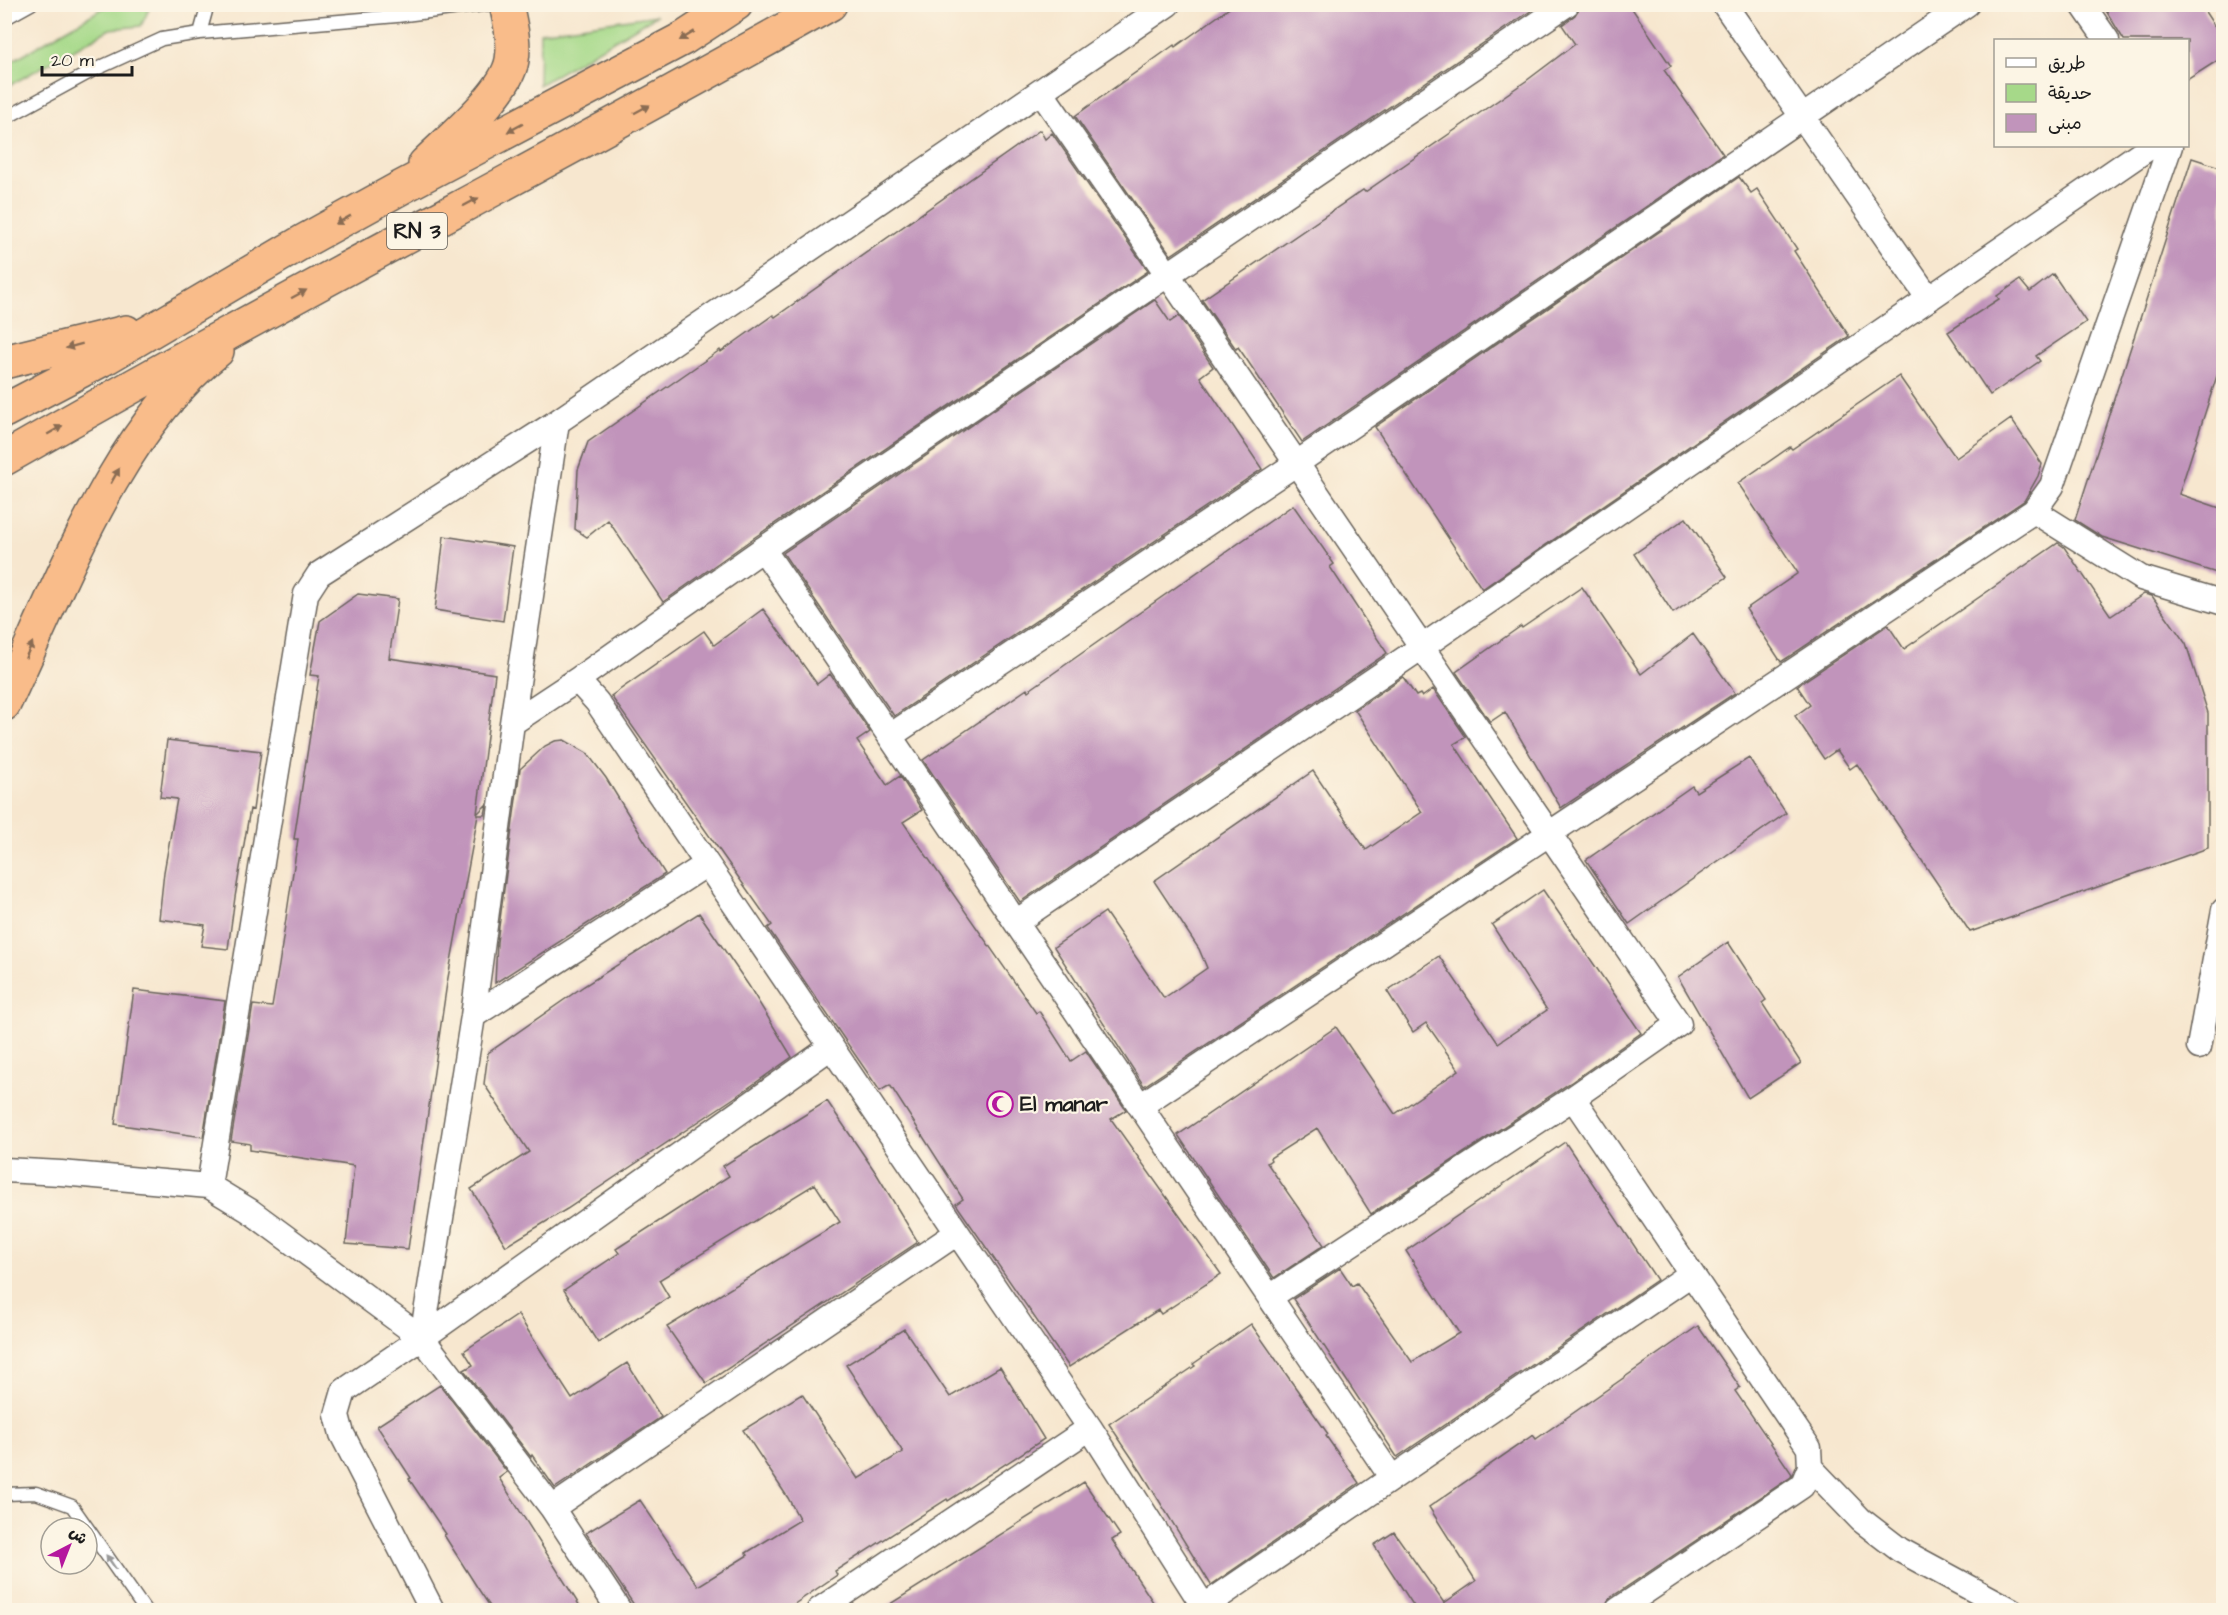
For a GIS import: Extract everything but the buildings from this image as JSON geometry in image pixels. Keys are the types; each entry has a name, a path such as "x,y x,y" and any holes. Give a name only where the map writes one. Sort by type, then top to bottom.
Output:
{"highway":[{"path":"402,187 486,104 502,84 512,63 514,39 506,4"},
{"name":"RN 3","path":"4,411 107,357 304,241 402,187 684,38 736,4"},
{"name":"RN 3","path":"4,459 266,312 693,82 830,4"},
{"path":"4,704 62,577 117,472 156,415 203,363 266,312"},
{"path":"4,362 171,320"}],"street":[{"path":"209,1186 306,594 319,574 557,422 1168,4"},
{"path":"512,723 763,549 1567,4"},
{"path":"1724,4 1929,299"},
{"path":"890,736 1297,463 1966,4"},
{"path":"2082,4 2106,39"},
{"path":"1041,92 1168,274 1678,1024 1573,1098 1270,1297"},
{"path":"1016,922 1422,647 2150,147"},
{"path":"1140,1106 2034,511 2052,486 2170,147"},
{"path":"422,1338 473,1016 512,723 557,422"},
{"path":"2034,511 2141,578 2223,603"},
{"path":"763,549 1392,1478"},
{"path":"577,680 597,702 1090,1428 1203,1609 1692,1274"},
{"path":"473,1016 707,864"},
{"path":"2199,1047 2223,910"},
{"path":"432,1611 342,1434 338,1415 344,1391 831,1047"},
{"path":"1573,1098 1809,1448 1810,1467 1802,1486 1618,1611"},
{"path":"4,1170 209,1186 250,1211 422,1338 552,1508 619,1611"},
{"path":"552,1508 957,1233"},
{"path":"819,1611 1090,1428"},
{"path":"1810,1467 1861,1520 1900,1550 2011,1611"}],"lane":[{"path":"4,20 31,4"},
{"path":"200,33 208,4"},
{"path":"4,119 93,70 162,39 200,33 397,16 490,4"},
{"path":"4,1494 36,1493 72,1506 145,1611"}],"green space":[{"path":"110,4 151,5 141,26 110,29 5,88 5,65"},
{"path":"657,15 539,85 540,32"}],"place":[{"name":"El manar","path":"1000,1104"}]}
